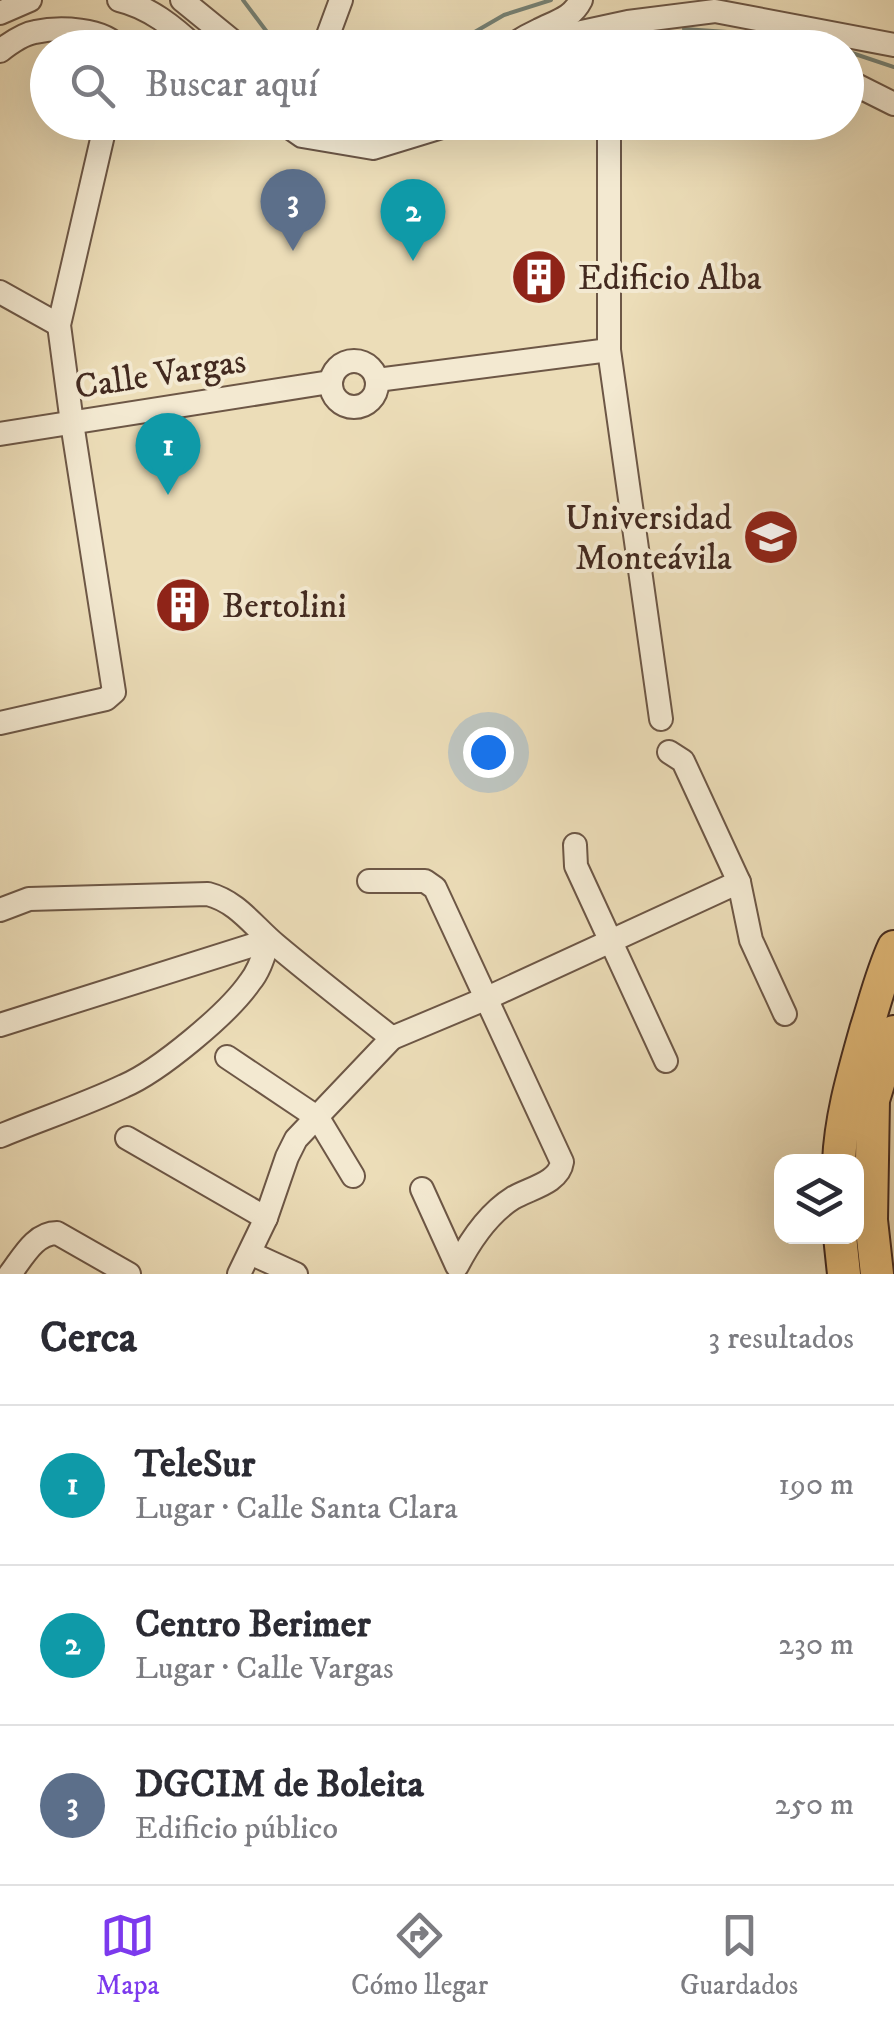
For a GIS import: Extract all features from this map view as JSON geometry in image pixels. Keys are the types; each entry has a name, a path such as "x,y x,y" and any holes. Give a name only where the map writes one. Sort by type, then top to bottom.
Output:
{"highway":[{"path":"839,1154 851,1082 894,947"},
{"path":"877,1274 871,1220 873,1100 894,1032"},
{"path":"841,1244 844,1274"}],"street":[{"path":"0,13 30,0"},
{"path":"119,0 177,30"},
{"path":"182,0 219,30"},
{"path":"330,30 341,0"},
{"path":"540,30 564,19 582,0"},
{"path":"594,0 603,30"},
{"path":"658,0 815,30"},
{"path":"626,30 659,17 714,11"},
{"path":"0,52 30,34"},
{"path":"864,39 894,45"},
{"path":"864,89 894,104"},
{"path":"0,722 106,700 114,692 60,324 102,140"},
{"path":"326,140 374,148 400,140"},
{"path":"609,140 608,350 661,719"},
{"path":"0,292 60,324"},
{"name":"Calle Vargas","path":"0,434 330,382 336,368 356,360 370,367 377,380 608,350"},
{"path":"330,382 338,402 352,408 371,400 377,380"},
{"path":"670,752 683,761 739,882 751,940 785,1014"},
{"path":"575,845 576,866 666,1062"},
{"path":"369,881 431,883 562,1162 555,1178 500,1209 478,1233 456,1270"},
{"path":"296,1274 244,1264 296,1139 392,1038 739,882"},
{"path":"0,910 29,899 208,894 222,898 392,1038"},
{"path":"0,1025 269,940"},
{"path":"0,1136 127,1085 158,1065 206,1027 249,984 269,940"},
{"path":"226,1057 318,1118 353,1176"},
{"path":"127,1138 266,1218"},
{"path":"422,1189 456,1270"},
{"path":"10,1274 36,1242 51,1232 128,1274"}],"waterway":[{"path":"243,0 266,30"},
{"path":"478,30 504,15 551,0"},
{"path":"684,29 699,30"},
{"path":"864,57 894,67"}],"place":[{"name":"DGCIM de Boleita","path":"293,251"},
{"name":"Centro Berimer","path":"413,261"},
{"name":"Edificio Alba","path":"539,277"},
{"name":"TeleSur","path":"168,495"},
{"name":"Universidad Monteávila","path":"771,537"},
{"name":"Bertolini","path":"183,605"}]}
